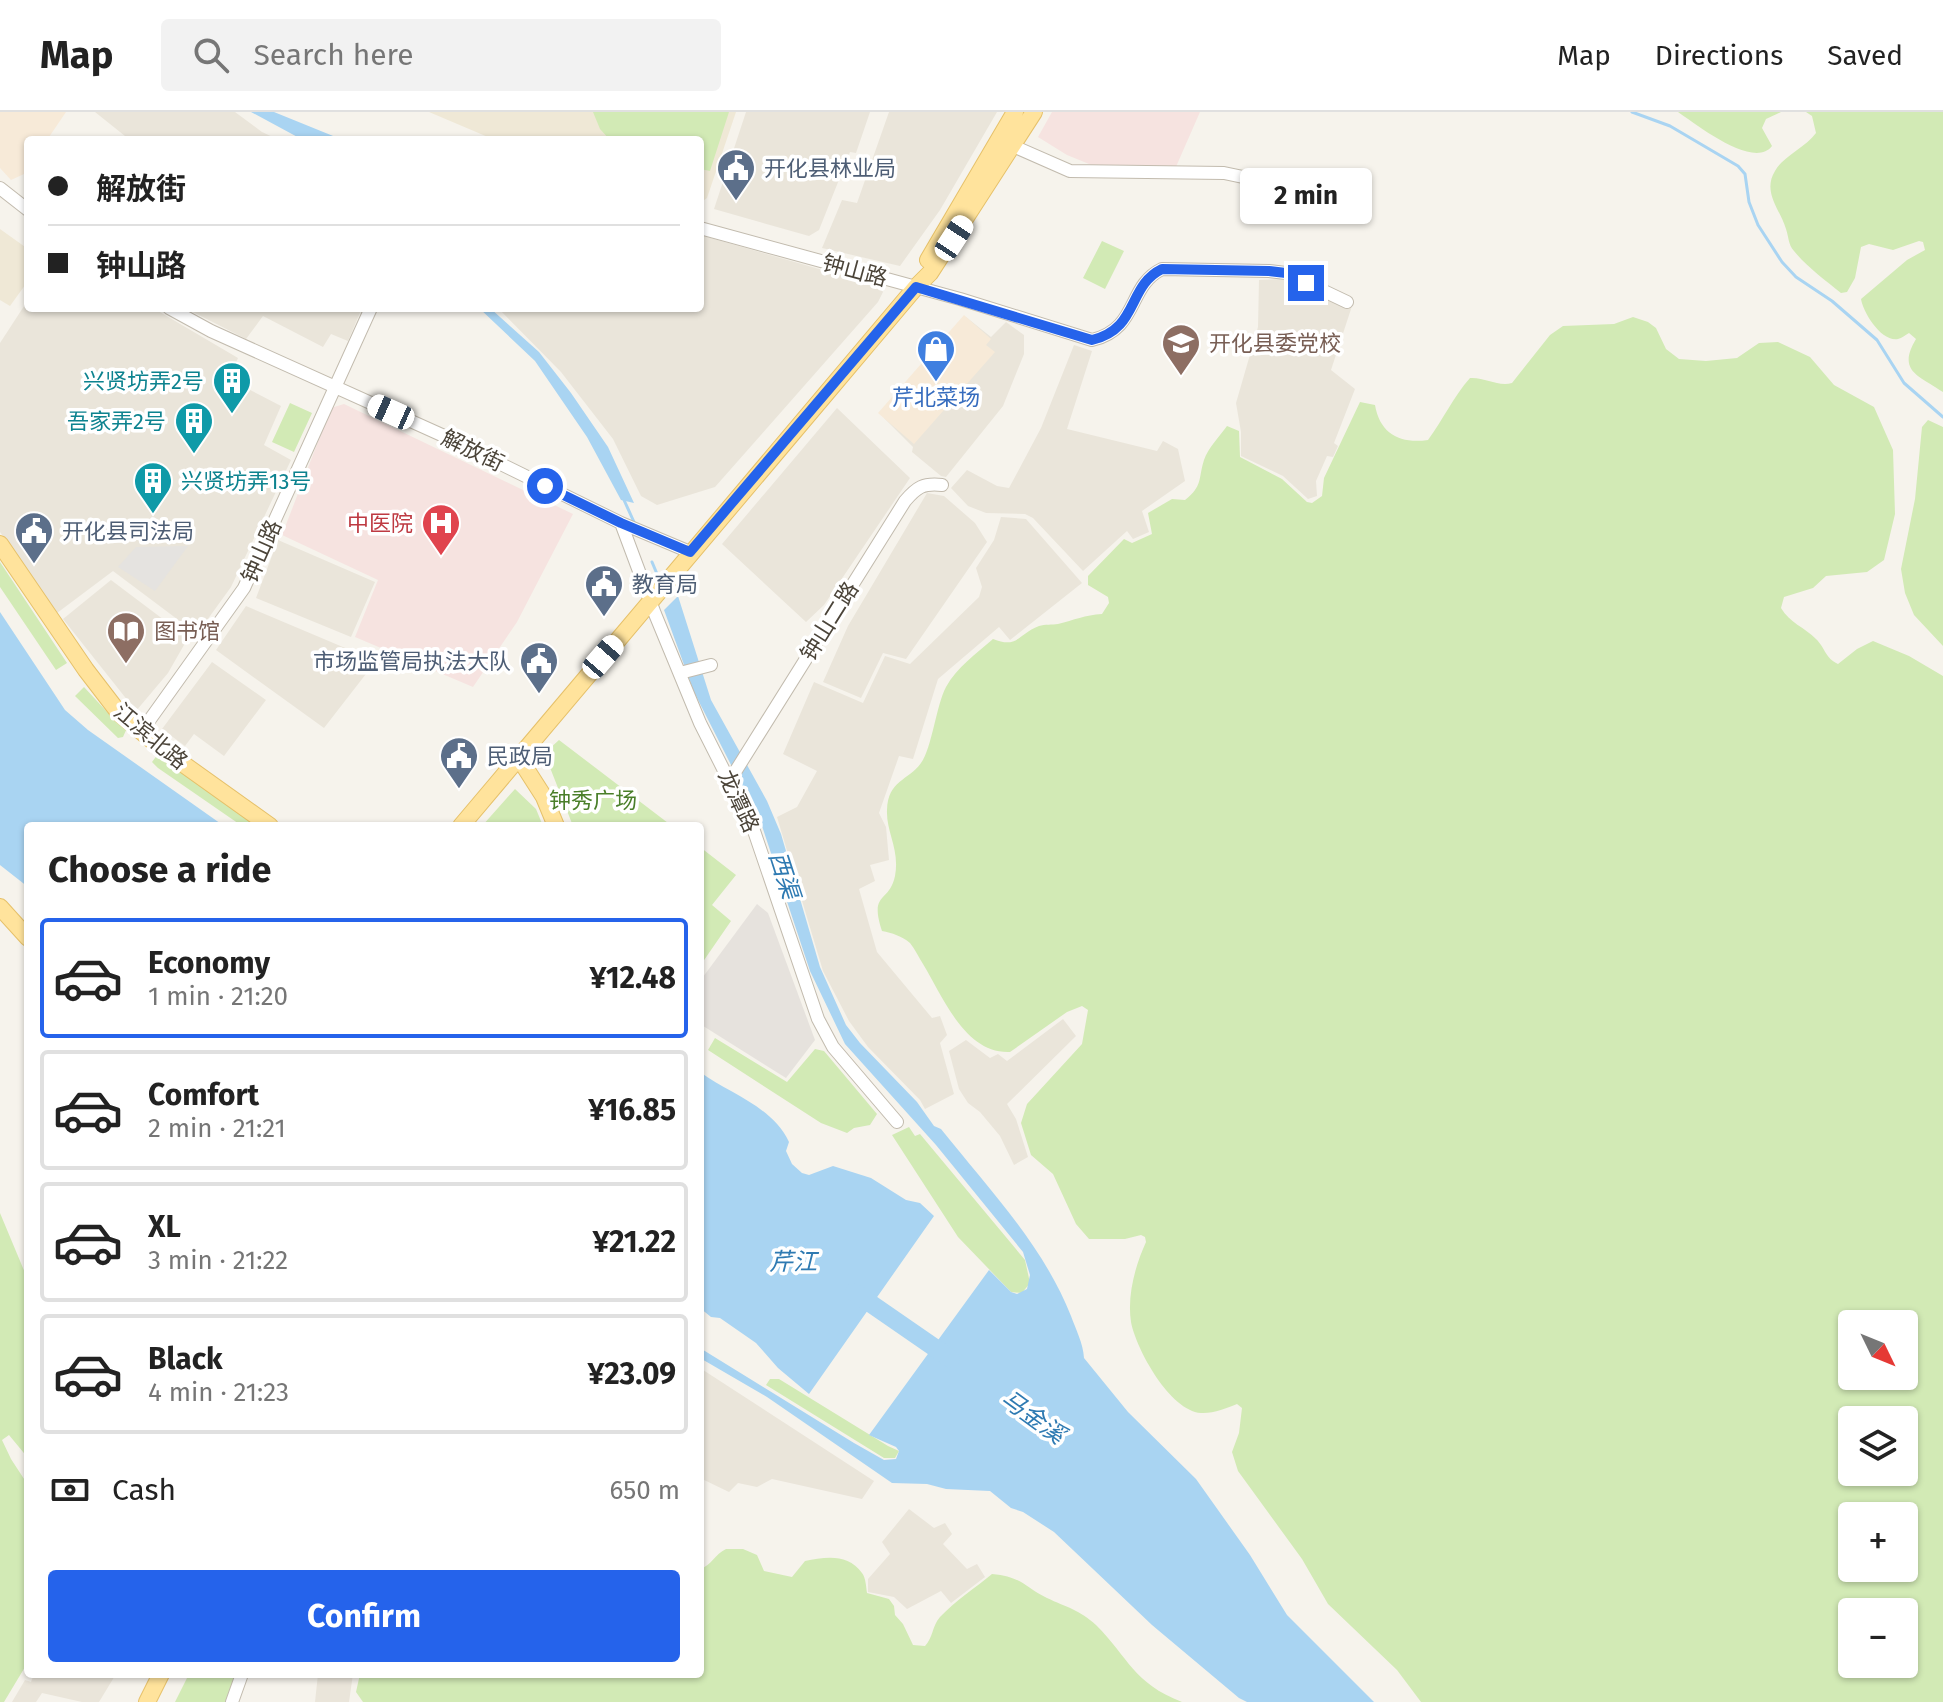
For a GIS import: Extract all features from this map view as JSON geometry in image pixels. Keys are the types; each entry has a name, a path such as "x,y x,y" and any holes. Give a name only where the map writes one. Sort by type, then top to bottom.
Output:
{"main road":[{"path":"464,822 941,259 1013,146 1026,113"},
{"path":"916,287 924,268 1026,113"},
{"name":"江滨北路","path":"0,544 102,693 141,732 265,822"},
{"path":"519,758 544,797 554,822"},
{"path":"0,907 24,934"},
{"path":"147,1702 159,1678"}],"street":[{"path":"1013,146 1070,171 1224,173 1328,195"},
{"path":"0,188 24,207"},
{"name":"钟山路","path":"704,229 916,287 1092,340 1108,336 1124,322 1144,285 1162,269 1286,273 1347,302"},
{"name":"解放街","path":"176,312 211,331 444,436 621,523 690,552"},
{"name":"钟山路","path":"141,732 244,588 369,312"},
{"name":"钟山二路","path":"730,780 905,501 925,483 942,485"},
{"name":"龙潭路","path":"621,523 700,723 753,828 818,1019 833,1047 897,1122"},
{"path":"680,673 711,665"},
{"path":"232,1702 241,1678"}],"shaded area":[{"path":"0,112 66,112 50,136 24,136 24,174 11,180 0,168"},
{"path":"95,112 235,112 270,136 125,136"},
{"path":"429,112 736,112 704,200 704,136 486,136"},
{"path":"746,112 870,112 856,153 850,152 819,230 809,236 714,209"},
{"path":"889,112 997,112 940,210 900,266 822,248 842,200 857,203"},
{"path":"1052,112 1200,112 1175,169 1094,166 1067,155 1038,137"},
{"path":"0,229 24,246 24,287 10,306 0,300"},
{"path":"704,236 879,286 883,292 878,302 715,487 657,505 641,496 613,439 561,372 502,312 704,312"},
{"path":"1286,279 1352,306 1331,370 1355,389 1334,443 1338,446 1333,457 1327,456 1316,481 1317,496 1308,499 1283,476 1241,456 1236,403 1258,327 1259,280"},
{"path":"24,306 24,312 160,312 238,358 229,379 281,406 264,445 291,460 231,587 197,634 113,571 57,613 0,532 0,343"},
{"path":"193,312 360,312 348,341 331,334 323,347 263,316 246,339"},
{"name":"芹北菜场","path":"964,315 991,339 986,345 995,352 914,444 878,413"},
{"path":"966,317 991,337 1006,322 1024,335 1024,354 1003,406 946,477 912,452 913,447 884,418"},
{"path":"1074,345 1092,351 1067,429 1157,451 1163,441 1178,449 1185,481 1142,511 1149,532 1133,539 1127,531 1083,571 1033,518 1025,514 986,513 968,506 951,488 967,470 997,486 1009,488 1041,428"},
{"name":"中医院","path":"344,404 573,514 517,622 473,687 355,637 378,580 282,535 331,408"},
{"path":"837,408 910,478 824,605 806,622 722,544"},
{"path":"927,493 944,496 975,523 987,542 906,659 883,653 861,698 823,682 848,626"},
{"path":"1001,517 1026,519 1082,583 1010,640 999,627 938,679 913,759 899,756 879,813 886,827 889,860 870,865 875,881 859,889 877,952 932,1018 940,1016 947,1035 940,1043 954,1094 925,1109 920,1100 868,1047 849,1021 823,971 777,817 797,807 817,771 783,754 814,682 863,703 885,656 910,664 979,597 982,587 976,568 994,540"},
{"path":"278,540 375,582 351,637 256,598"},
{"path":"188,546 155,591 118,567 136,547"},
{"path":"111,580 188,638 168,673 136,711 63,619"},
{"path":"246,606 376,661 324,728 216,650"},
{"path":"212,662 266,700 224,756 194,734 185,746 162,729"},
{"path":"757,904 768,913 815,1040 786,1078 704,1027 704,976"},
{"path":"1063,1019 1076,1036 1007,1104 1016,1119 1028,1157 1014,1165 1000,1136 968,1103 959,1089 949,1051 966,1040 990,1058 998,1054 1007,1061"},
{"path":"704,1371 874,1481 862,1499 772,1479 757,1487 738,1483 729,1492 704,1480"},
{"path":"909,1509 934,1528 945,1523 952,1534 943,1544 967,1569 977,1564 985,1577 951,1603 941,1591 907,1609 894,1597 868,1592 868,1579 890,1554 882,1542"},
{"path":"32,1678 114,1678 99,1702 82,1702 42,1693 36,1702 12,1702 25,1680 31,1682"},
{"path":"318,1678 352,1678 349,1702 315,1702"}],"green space":[{"path":"593,112 729,112 710,171 704,170 704,136 606,136"},
{"path":"1678,112 1781,112 1766,119 1762,128 1772,146 1764,152 1752,153 1725,143"},
{"path":"1806,112 1943,112 1943,392 1913,371 1909,358 1916,339 1909,333 1898,339 1885,336 1869,318 1861,299 1907,260 1925,250 1923,242 1893,250 1869,244 1861,247 1855,278 1847,292 1841,293 1791,246 1770,186 1778,166 1816,133 1812,116"},
{"path":"1102,241 1124,251 1105,289 1083,278"},
{"path":"1633,317 1656,328 1666,349 1679,359 1706,361 1737,358 1759,343 1778,342 1810,357 1834,385 1874,407 1893,450 1895,514 1884,560 1867,572 1826,576 1813,588 1784,597 1781,608 1816,639 1830,659 1838,664 1873,641 1909,656 1943,676 1943,1702 1421,1702 1397,1670 1328,1604 1302,1559 1238,1471 1232,1452 1239,1433 1242,1408 1237,1404 1210,1413 1189,1410 1167,1390 1147,1362 1134,1334 1130,1312 1133,1281 1145,1237 1089,1239 1076,1224 1053,1174 1031,1155 1021,1123 1027,1104 1082,1044 1088,1010 1082,1006 1067,1012 1010,1052 994,1050 980,1044 957,1021 910,943 882,931 879,903 892,885 896,866 887,818 888,800 895,787 916,769 925,756 950,680 993,639 1013,641 1039,626 1102,614 1109,603 1108,597 1088,585 1088,576 1124,539 1132,543 1152,534 1148,513 1172,499 1185,500 1195,491 1206,456 1227,426 1239,431 1240,457 1282,479 1312,503 1322,496 1324,478 1360,402 1375,405 1381,423 1393,435 1409,440 1428,440 1470,378 1512,383 1550,335 1563,326 1614,324"},
{"path":"290,403 312,413 294,452 272,442"},
{"path":"1928,420 1943,427 1943,646 1914,615 1905,593 1901,569 1915,499 1922,427"},
{"path":"0,562 67,663 56,670 0,587"},
{"path":"84,687 127,728 123,737 118,738 75,696"},
{"name":"钟秀广场","path":"559,740 667,822 571,822 547,760 548,750"},
{"path":"158,754 256,822 236,822 152,762"},
{"name":"钟秀广场","path":"515,789 536,809 541,822 486,822"},
{"path":"704,850 736,875 712,905 731,921 704,960"},
{"path":"715,1038 787,1082 815,1049 824,1051 877,1114 870,1125 854,1128 847,1133 821,1123 708,1050"},
{"path":"909,1127 915,1136 920,1134 1025,1260 1030,1283 1022,1293 1011,1292 958,1237 892,1135"},
{"path":"0,1213 24,1270 24,1453 9,1435 2,1440 24,1479 24,1669 4,1702 0,1702"},
{"path":"770,1379 779,1379 899,1451 895,1458 884,1458 766,1385"},
{"path":"726,1549 743,1549 757,1555 764,1571 792,1577 805,1561 828,1558 850,1562 863,1575 867,1593 889,1599 913,1645 925,1646 940,1617 959,1600 992,1574 1010,1577 1090,1620 1142,1678 1182,1702 363,1702 356,1692 359,1678 704,1678 704,1567"},
{"path":"187,1678 235,1678 226,1702 175,1702"}],"water":[{"path":"251,112 274,112 333,136 296,136"},
{"path":"483,312 494,312 539,352 608,447 634,503 621,500 587,437 535,361"},
{"path":"678,596 711,700 767,801 781,834 820,967 846,1025 917,1102 934,1126 941,1129 1030,1241 1071,1316 1084,1358 1128,1412 1196,1479 1250,1555 1287,1615 1374,1702 1247,1702 1239,1698 1152,1625 1054,1532 1011,1508 990,1491 892,1483 767,1397 704,1360 704,1350 884,1460 896,1459 899,1451 896,1447 869,1435 989,1270 1017,1294 1027,1289 1030,1275 1023,1252 936,1145 845,1044 810,971 762,826 694,692 664,610"},
{"path":"0,612 65,710 88,730 218,822 24,822 24,884 0,865"},
{"name":"芹江","path":"704,1075 772,1119 789,1142 786,1151 792,1164 802,1173 809,1175 833,1166 871,1178 906,1200 920,1203 934,1216 809,1394 778,1368 756,1343 720,1318 711,1317 704,1311"}],"waterway":[{"path":"1632,112 1670,126 1738,166 1745,174 1749,202 1758,225 1782,262 1796,277 1832,301 1877,340 1904,383 1943,417"},
{"name":"西渠","path":"624,500 634,522"},
{"name":"西渠","path":"652,562 660,581"},
{"name":"马金溪","path":"854,1292 951,1359"}],"place":[{"name":"开化县林业局","path":"736,202"},
{"name":"开化县委党校","path":"1181,377"},
{"name":"芹北菜场","path":"936,383"},
{"name":"兴贤坊弄2号","path":"232,415"},
{"name":"吾家弄2号","path":"194,455"},
{"name":"兴贤坊弄13号","path":"153,515"},
{"name":"中医院","path":"441,557"},
{"name":"开化县司法局","path":"34,565"},
{"name":"教育局","path":"604,618"},
{"name":"图书馆","path":"126,665"},
{"name":"市场监管局执法大队","path":"539,695"},
{"name":"民政局","path":"459,790"}],"route":[{"path":"545,486 690,552 916,287 1092,340 1108,336 1124,322 1149,278 1162,269 1269,271 1286,273 1306,283"}]}
